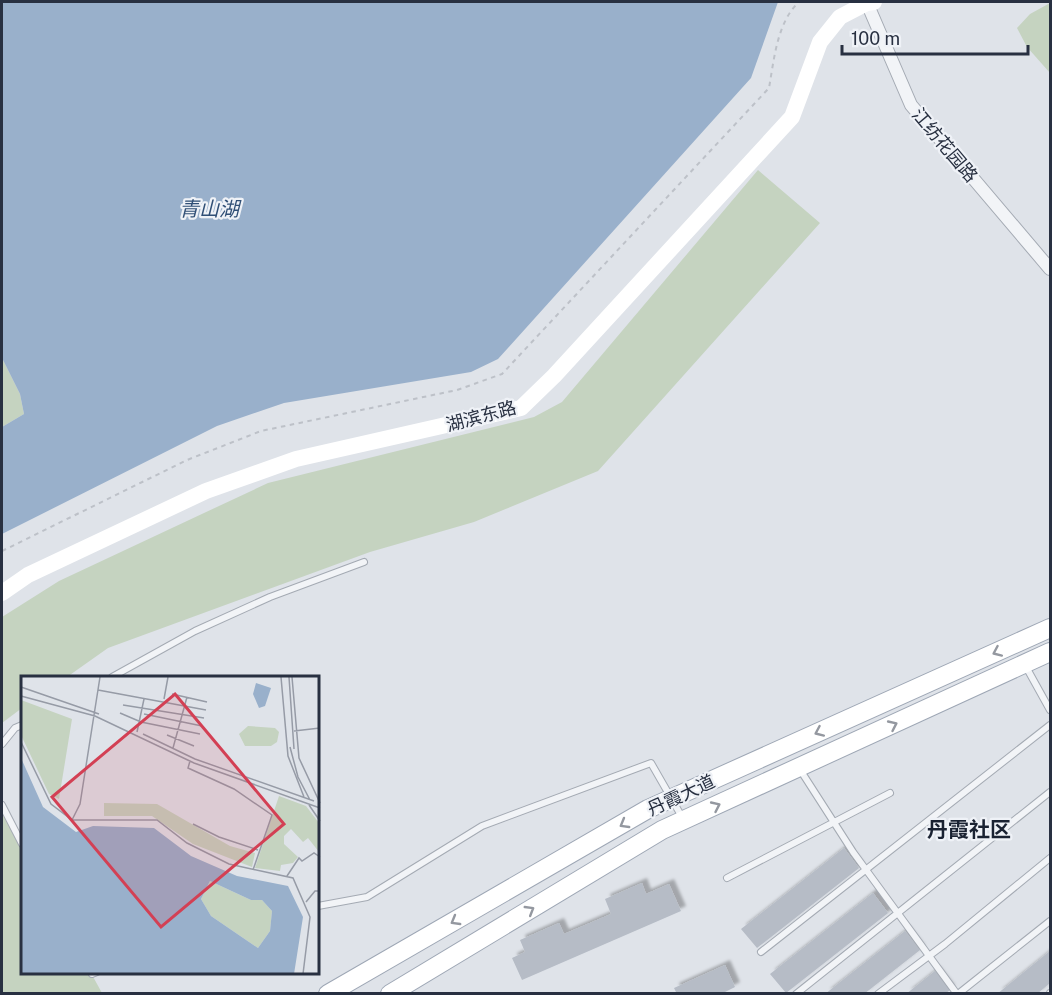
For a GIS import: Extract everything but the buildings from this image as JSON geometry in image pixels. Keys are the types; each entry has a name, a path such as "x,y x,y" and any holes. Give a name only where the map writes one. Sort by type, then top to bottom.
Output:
{"main road":[{"name":"丹霞大道","path":"328,993 648,809 1050,628"},
{"name":"丹霞大道","path":"390,993 662,830 1050,652"}],"street":[{"name":"江纺花园路","path":"870,2 911,105 1050,269"},
{"name":"湖滨东路","path":"2,593 28,575 206,491 296,459 521,408 554,376 792,117 819,42 840,17 870,2"}],"lane":[{"path":"114,676 195,631 270,597 364,562"},
{"path":"1025,664 1050,711"},
{"path":"2,744 15,728 21,725"},
{"path":"761,952 1050,725"},
{"path":"320,906 367,897 482,826 651,763 684,820"},
{"path":"799,768 866,870 958,993 1050,921"},
{"path":"796,993 1050,792"},
{"path":"727,878 890,793"},
{"path":"2,805 21,842"},
{"path":"878,993 929,956 1050,858"}],"path":[{"name":"湖滨东路","path":"2,551 187,460 261,431 457,390 502,374 769,88 783,26 793,7 799,2"}],"green space":[{"path":"1050,3 1050,73 1027,47 1017,28 1030,14"},
{"path":"758,170 820,223 598,471 474,522 370,552 108,648 68,676 21,676 21,709 2,723 2,617 59,581 268,483 534,417 562,402"},
{"path":"2,358 20,394 24,414 2,427"},
{"path":"2,813 21,849 21,974 92,974 102,993 2,993"}],"water":[{"name":"青山湖","path":"2,2 778,2 751,78 498,359 471,372 284,403 217,426 2,534 2,427 24,414 20,394 2,358"}],"district":[{"name":"丹霞社区","path":"969,829"}]}
